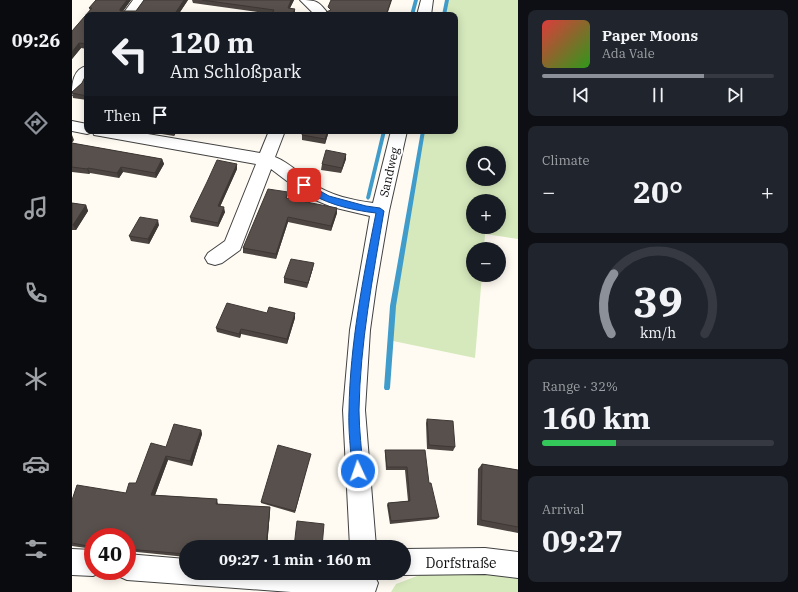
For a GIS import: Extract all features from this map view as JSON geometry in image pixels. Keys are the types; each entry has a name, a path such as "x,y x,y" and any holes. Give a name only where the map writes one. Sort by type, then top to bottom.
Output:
{"street":[{"path":"131,12 140,0"},
{"path":"306,0 316,7 320,12"},
{"path":"425,12 428,0"},
{"path":"72,90 84,74"},
{"path":"72,126 84,128"},
{"path":"117,134 266,160 282,167 313,192 326,198 366,209 380,211"},
{"path":"215,258 233,245 276,134"},
{"name":"Sandweg","path":"363,540 354,410 360,330 366,287 380,211 398,134"},
{"path":"72,562 84,563"},
{"name":"Dorfstraße","path":"411,562 485,562 518,565"},
{"path":"136,568 179,571"},
{"path":"314,580 365,583"}],"green space":[{"path":"448,0 518,0 518,239 485,234 484,242 466,242 466,282 481,282 475,358 393,341 395,307 424,134 458,134 458,12 446,12"},
{"path":"430,571 493,572 518,578 518,592 391,592 396,584 411,580 411,578"}],"building":[{"path":"96,0 127,0 120,11 136,11 144,0 184,0 176,12 89,12 92,8 89,8"},
{"path":"202,0 291,0 288,8 295,9 293,12 273,12 274,10"},
{"path":"331,0 391,0 387,12 326,12 331,10 328,7"},
{"path":"84,17 84,44 79,43 72,52 72,31"},
{"path":"84,79 84,95 72,93 72,92 82,83"},
{"path":"302,134 327,134 325,139"},
{"path":"72,143 162,159 155,173 121,167 117,173 72,167"},
{"path":"326,150 346,154 342,168 322,164"},
{"path":"217,160 237,164 218,206 224,207 218,223 190,217 207,182"},
{"path":"268,189 288,192 286,198 337,208 331,226 288,217 276,254 243,248"},
{"path":"72,203 86,205 73,225 72,225"},
{"path":"140,217 158,220 148,239 129,236"},
{"path":"291,259 314,263 308,283 284,278"},
{"path":"227,303 267,313 269,307 295,313 287,339 241,329 239,334 216,328"},
{"path":"427,419 453,421 455,447 429,445"},
{"path":"174,424 201,430 190,461 166,456 151,495 217,499 216,504 270,507 267,540 179,540 179,553 136,550 136,528 84,528 84,545 72,543 72,500 77,485 126,493 129,483 136,483 151,443 166,447"},
{"path":"278,445 311,454 295,511 261,502"},
{"path":"385,450 425,450 429,483 431,483 439,517 391,521 388,503 410,501 407,467 387,467"},
{"path":"482,464 518,470 518,527 481,520"},
{"path":"297,521 324,524 323,540 295,540"}],"waterway":[{"path":"413,12 416,0"},
{"path":"445,12 447,0"},
{"path":"368,198 383,134"},
{"path":"387,388 393,306 422,134"}],"route":[{"path":"304,185 313,192 326,198 366,209 380,211 366,287 360,330 354,410 358,471"}]}
